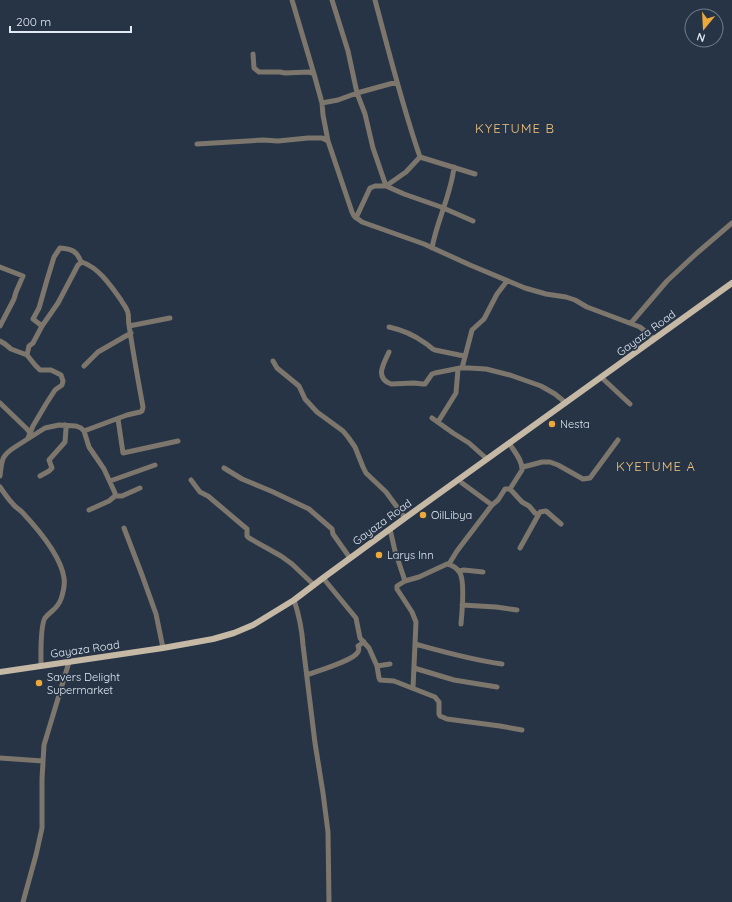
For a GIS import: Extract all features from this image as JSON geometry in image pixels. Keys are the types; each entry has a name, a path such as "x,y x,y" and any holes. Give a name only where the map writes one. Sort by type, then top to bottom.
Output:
{"main road":[{"name":"Gayaza Road","path":"0,672 163,648 213,639 234,633 253,625 294,600 509,443 731,286"}],"street":[{"path":"292,0 322,103 328,141 352,212 356,218 362,222 432,248 507,281 534,291 575,300 587,307 640,327 654,339"},
{"path":"332,0 348,51 357,93 365,114 373,148 386,186"},
{"path":"375,0 397,82 420,156"},
{"path":"253,54 254,68 258,72 309,72 314,74"},
{"path":"322,103 338,100 397,82"},
{"path":"197,144 263,140 278,141 308,138 318,138 328,141"},
{"path":"386,186 406,172 420,156"},
{"path":"420,156 475,174"},
{"path":"432,248 434,237 453,180 454,167"},
{"path":"356,218 370,188 375,186 386,186 444,208 473,222"},
{"path":"630,323 667,281 696,253 732,223"},
{"path":"42,326 33,319 39,308 54,256 60,248 72,250 78,254 81,262 85,263 103,277 115,291 128,313 143,407 142,411 118,418 84,431"},
{"path":"27,355 29,346 33,343 42,326 58,303 76,268 81,262"},
{"path":"0,267 23,276 14,299 0,326"},
{"path":"438,422 456,393 460,369 472,330 484,319 497,294 507,281"},
{"path":"129,326 170,318"},
{"path":"389,327 408,332 433,349 464,356"},
{"path":"84,366 98,352 131,333"},
{"path":"0,341 11,349 27,355 37,368 43,371 51,370 61,375 63,381 62,385 54,390 33,426 29,436"},
{"path":"389,352 381,374 383,378 391,384 423,384 427,382 432,374 435,373 469,368 486,369 510,375 541,386 566,403"},
{"path":"273,361 278,368 299,386 305,399 317,412 348,437 357,451 366,473 386,492 405,518"},
{"path":"601,377 630,404"},
{"path":"0,403 27,429 29,436"},
{"path":"118,418 122,452 124,453 178,442"},
{"path":"432,418 469,443 487,459"},
{"path":"0,476 1,457 29,436 45,428 59,425 76,426 84,431 89,447 104,469 115,496"},
{"path":"40,476 52,468 49,460 65,442 65,425"},
{"path":"523,467 542,462 550,462 583,479 590,478 618,440"},
{"path":"413,688 416,622 412,612 397,588 405,581 419,577 449,564 492,505 498,500 506,489 510,489 523,467 521,461 509,443"},
{"path":"110,481 155,464"},
{"path":"224,468 242,479 309,509 332,529 332,534 350,558"},
{"path":"190,480 200,492 208,496 246,528 248,531 247,536 249,538 292,564 314,585"},
{"path":"462,483 492,505"},
{"path":"0,487 12,504 21,510 52,550 59,563 65,580 61,599 57,606 44,620 41,666"},
{"path":"89,510 109,501 115,496 122,496 140,488"},
{"path":"510,489 535,513"},
{"path":"520,548 540,512 546,512 561,524"},
{"path":"124,528 156,614 163,648"},
{"path":"390,529 395,552 405,581"},
{"path":"449,564 454,566 459,571 461,577 461,624"},
{"path":"459,571 464,570 483,572"},
{"path":"323,578 356,618 360,638 369,648 377,666 380,680 394,681 432,695 438,699 438,712 440,716 522,730"},
{"path":"294,600 300,617 315,744 328,832 329,902"},
{"path":"462,605 517,610"},
{"path":"307,675 343,662 357,654 359,650 358,646 364,642"},
{"path":"415,644 467,658 502,664"},
{"path":"23,902 42,828 44,745 69,662"},
{"path":"377,666 390,664"},
{"path":"414,668 454,680 497,687"},
{"path":"0,758 43,761"}],"place":[{"name":"Nesta","path":"552,424"},
{"name":"OilLibya","path":"423,515"},
{"name":"Larys Inn","path":"379,555"},
{"name":"Savers Delight Supermarket","path":"39,683"}],"district":[{"name":"KYETUME B","path":"515,128"},
{"name":"KYETUME A","path":"656,466"}]}
